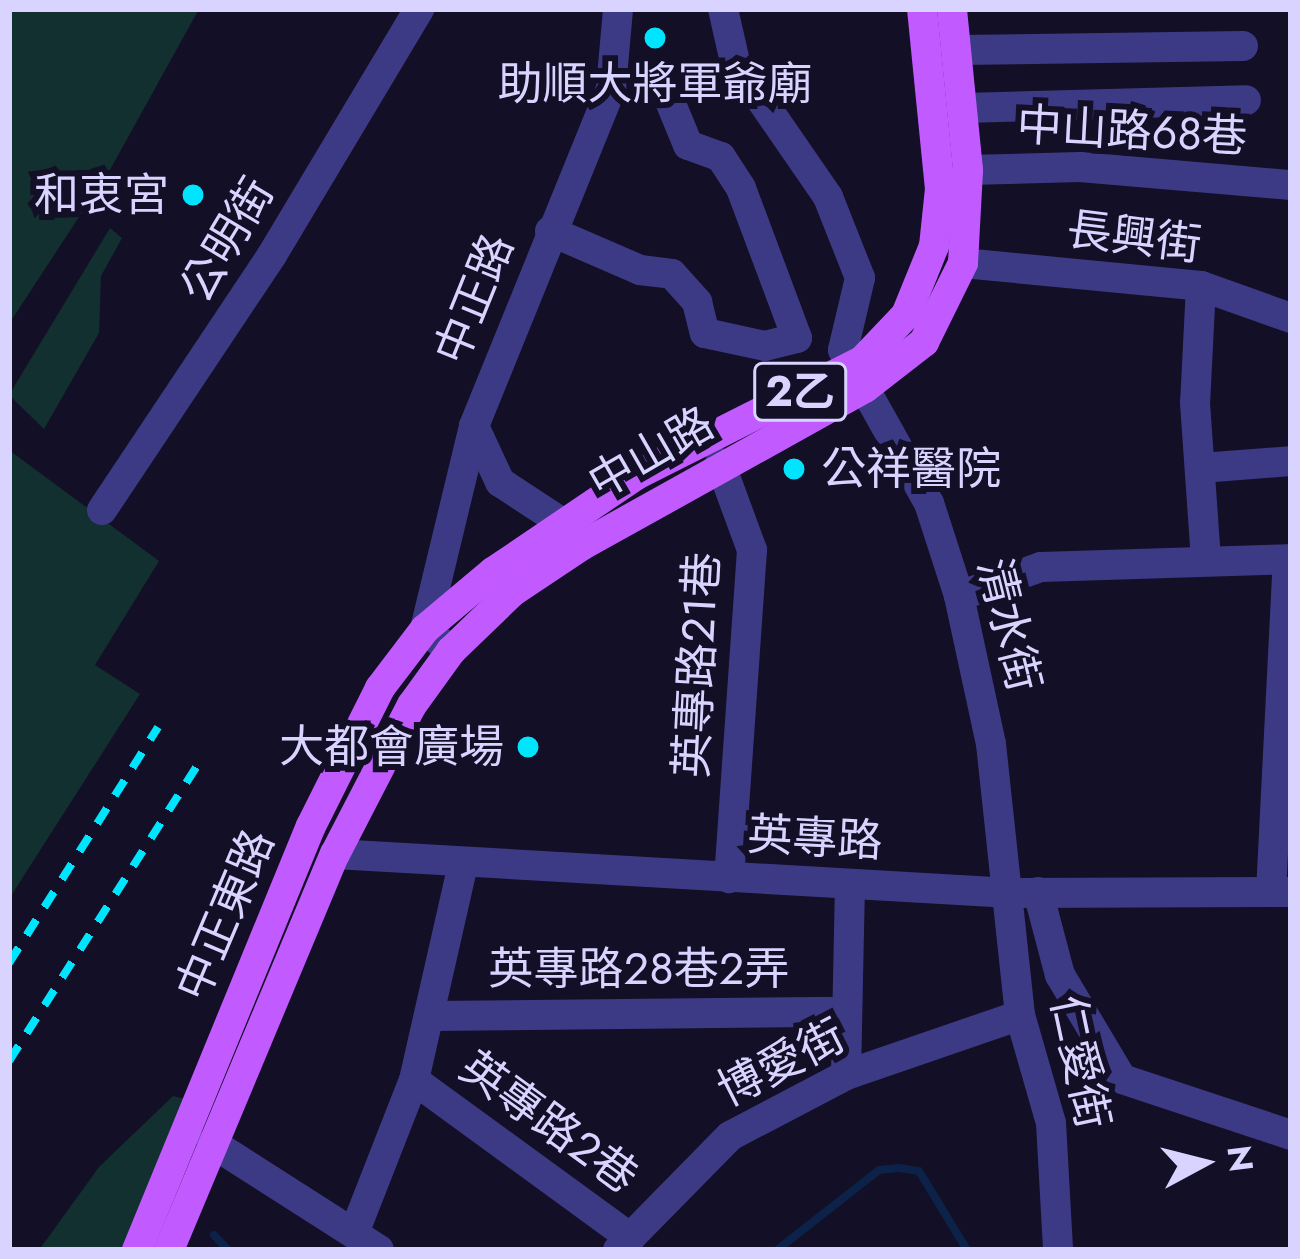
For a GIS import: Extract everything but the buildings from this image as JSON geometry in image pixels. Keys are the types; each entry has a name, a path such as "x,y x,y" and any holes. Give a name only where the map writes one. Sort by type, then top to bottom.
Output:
{"main road":[{"name":"中山路","path":"425,629 564,524 649,468 858,377 906,315 934,246 940,189 922,9"},
{"name":"中山路","path":"451,651 512,592 858,377 924,342 962,263 968,170 952,9"},
{"name":"中正東路","path":"137,1250 311,826 380,688 425,629"},
{"name":"中正東路","path":"170,1250 334,854 412,705 451,651"}],"street":[{"name":"公明街","path":"102,510 250,292 419,9"},
{"name":"中正路","path":"425,629 474,426 611,88 618,9"},
{"name":"清水街","path":"723,9 735,62 828,197 860,278 845,329 858,377 929,502 959,596 1024,893"},
{"path":"958,50 1243,46"},
{"path":"550,231 640,270 672,274 698,302 705,333 765,346 797,338 741,188 721,157 688,145 662,82"},
{"path":"964,108 1246,100"},
{"name":"中山路68巷","path":"968,170 1080,167 1291,185"},
{"name":"長興街","path":"962,263 1201,286 1291,318"},
{"path":"1201,286 1205,560"},
{"path":"474,426 500,482 564,524"},
{"path":"1201,468 1291,461"},
{"name":"英專路21巷","path":"720,464 752,550 729,878"},
{"path":"959,596 1042,567 1290,559 1284,760 1272,780 1281,892"},
{"path":"425,629 451,651"},
{"name":"英專路","path":"334,854 1024,893 1281,892"},
{"name":"英專路2巷","path":"366,1242 431,1016 463,864"},
{"path":"846,1075 850,884"},
{"path":"1024,893 1060,975 1122,1079 1291,1135"},
{"name":"仁愛街","path":"1024,893 1020,1015 1052,1123 1058,1250"},
{"name":"英專路28巷2弄","path":"431,1016 847,1012"},
{"name":"博愛街","path":"625,1244 730,1136 846,1075 1020,1015"},
{"name":"英專路2巷","path":"414,1080 625,1244"},
{"path":"212,1143 366,1242"}],"green space":[{"path":"9,9 199,9 111,168 9,324"},
{"path":"110,228 122,238 101,276 99,333 44,429 9,395"},
{"path":"9,450 159,561 95,665 140,694 9,899"},
{"path":"173,1096 185,1099 123,1250 39,1250 99,1167"}],"waterway":[{"path":"777,1250 879,1170 899,1168 919,1171 967,1250"},
{"path":"214,1235 228,1250"}],"railway":[{"path":"9,963 158,727"},
{"path":"9,1061 203,757"}],"place":[{"name":"助順大將軍爺廟","path":"655,38"},
{"name":"和衷宮","path":"193,195"},
{"name":"公祥醫院","path":"794,469"},
{"name":"大都會廣場","path":"528,747"}]}
